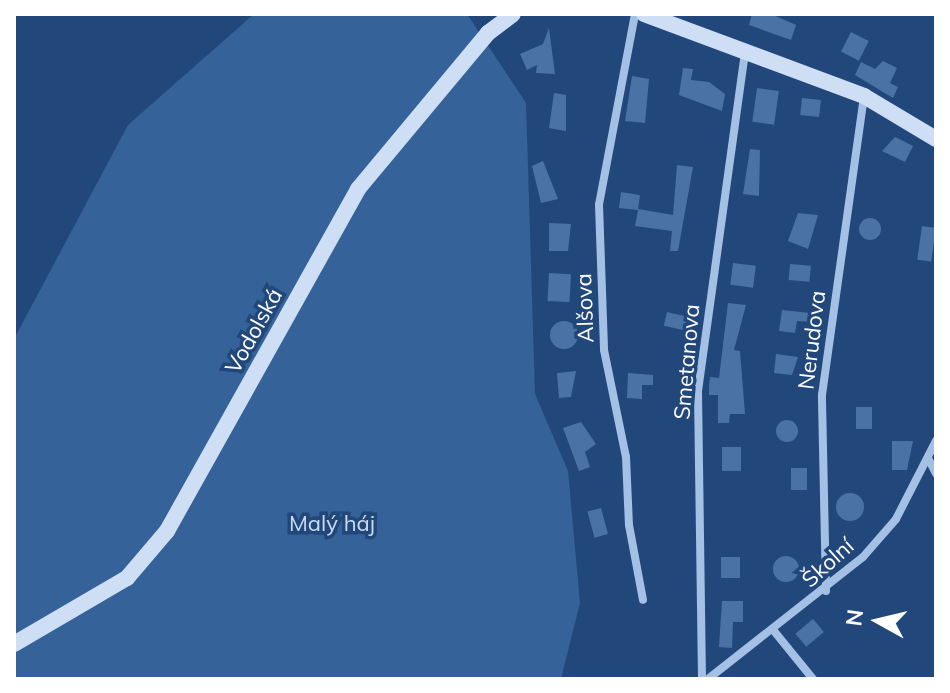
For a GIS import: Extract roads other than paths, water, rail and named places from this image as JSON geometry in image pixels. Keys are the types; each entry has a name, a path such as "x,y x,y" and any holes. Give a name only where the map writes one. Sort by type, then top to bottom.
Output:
{"street":[{"name":"Vodolská","path":"14,644 127,578 167,531 358,189 488,33 513,14"},
{"name":"Alšova","path":"635,14 599,205 604,350 626,457 629,525 643,600"},
{"path":"644,14 864,96 936,139"},
{"name":"Smetanova","path":"702,679 698,391 746,51"},
{"name":"Nerudova","path":"826,591 822,395 864,96"},
{"name":"Školní","path":"708,679 826,591 896,519 936,441"},
{"path":"928,458 936,474"},
{"path":"774,631 813,679"}],"park label":[{"name":"Malý háj","path":"332,524"}]}
